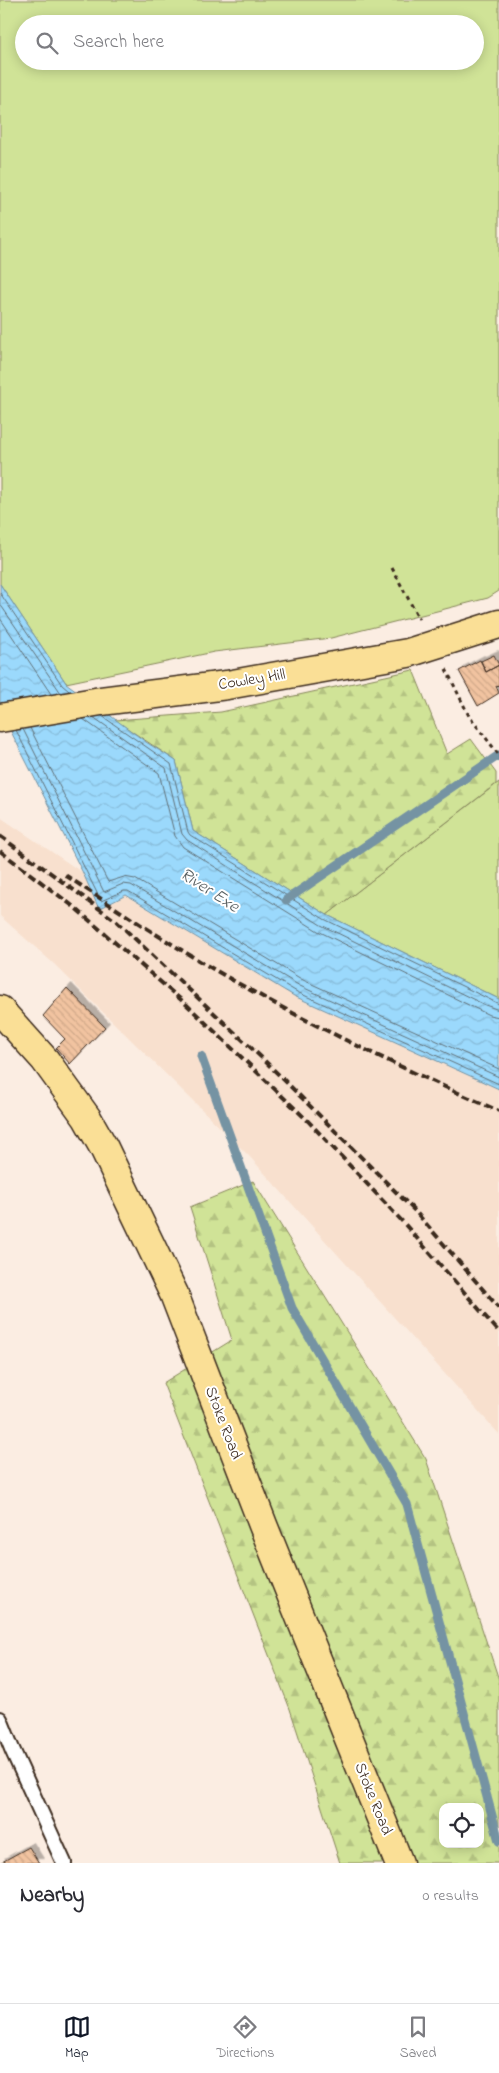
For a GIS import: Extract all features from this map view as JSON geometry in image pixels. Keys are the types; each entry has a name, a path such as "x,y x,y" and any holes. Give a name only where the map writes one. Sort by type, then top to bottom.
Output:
{"main road":[{"name":"Cowley Hill","path":"0,718 101,701 227,685 408,653 499,624"},
{"name":"Stoke Road","path":"0,1010 45,1060 87,1118 104,1148 170,1285 263,1526 399,1863"}],"lane":[{"path":"0,1719 64,1863"}],"path":[{"path":"392,568 436,645 469,716 499,755"}],"shaded area":[{"path":"0,817 83,873 99,909 126,895 294,996 499,1089 499,1434 249,1156 53,963 0,916"}],"green space":[{"path":"0,0 499,0 499,591 488,598 331,638 214,652 66,683 0,584"},
{"path":"413,670 447,754 471,739 496,773 496,784 327,915 193,831 176,761 115,720 221,712"},
{"path":"499,782 499,999 327,915"},
{"path":"253,1181 426,1459 499,1680 499,1863 340,1863 290,1709 163,1383 232,1340 190,1207"}],"water":[{"name":"River Exe","path":"0,584 66,683 146,742 176,761 193,831 327,915 499,999 499,1089 294,996 126,895 99,909 83,873 0,710"}],"building":[{"path":"494,655 499,665 486,672 481,661"},
{"path":"480,660 486,672 499,665 499,685 496,686 499,693 478,706 459,671"},
{"path":"67,988 105,1027 70,1064 56,1048 65,1039 43,1016"},
{"path":"29,1847 39,1863 0,1863"}],"waterway":[{"path":"286,900 499,755"},
{"path":"201,1056 292,1308 407,1504 499,1841"}],"railway":[{"path":"0,836 116,921 263,1059 415,1211 499,1308"},
{"path":"0,851 74,907 187,1005 308,1121 401,1220 499,1332"},
{"path":"65,875 177,947 230,979 305,1020 382,1058 499,1111"}]}
